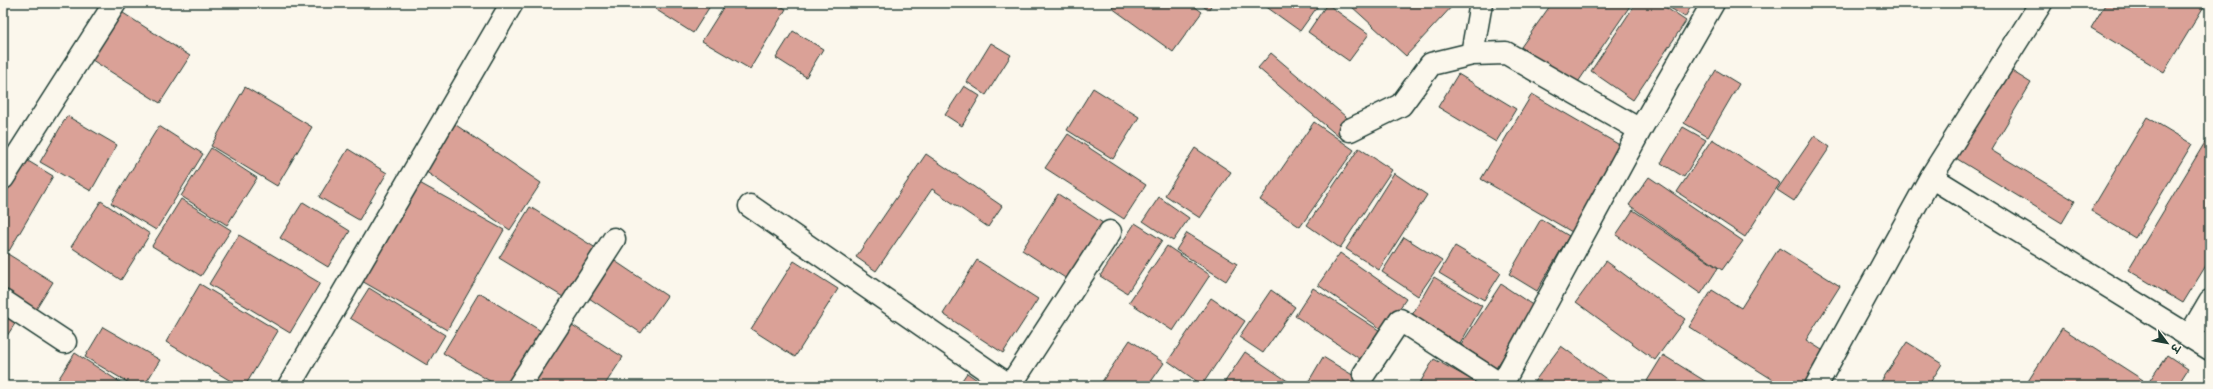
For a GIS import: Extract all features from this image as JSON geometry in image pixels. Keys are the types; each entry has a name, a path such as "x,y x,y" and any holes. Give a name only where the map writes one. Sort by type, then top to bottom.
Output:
{"street":[{"path":"3,178 115,3"},
{"path":"289,386 512,3"},
{"path":"1472,54 1481,3"},
{"path":"1364,374 1400,320 1501,385 1640,130 1713,3"},
{"path":"1816,386 1931,177 2041,3"},
{"path":"1350,130 1401,105 1431,64 1472,54 1506,53 1640,130"},
{"path":"1931,177 2190,335 2210,349"},
{"path":"750,206 1010,386 1110,232"},
{"path":"519,386 614,239"},
{"path":"3,301 65,342"},
{"path":"2190,335 2210,301"}],"building":[{"path":"659,3 712,3 693,33 655,9"},
{"path":"726,3 775,3 786,9 750,69 702,41"},
{"path":"1116,3 1190,3 1202,12 1173,52 1112,8"},
{"path":"1199,3 1213,3 1208,10"},
{"path":"1261,3 1320,3 1300,31"},
{"path":"1354,3 1455,3 1406,56 1351,6"},
{"path":"1552,3 1632,3 1576,85 1521,47"},
{"path":"1636,3 1659,3 1686,21 1633,100 1591,71"},
{"path":"1662,3 1693,3 1685,17"},
{"path":"2106,3 2206,3 2164,72 2091,28"},
{"path":"1327,4 1369,34 1349,61 1308,32"},
{"path":"120,11 190,56 160,103 89,58"},
{"path":"793,31 823,49 806,77 776,58"},
{"path":"991,43 1011,55 986,95 967,82"},
{"path":"1271,53 1352,122 1339,137 1258,68"},
{"path":"2007,68 2031,83 1991,150 2075,201 2062,223 1954,157"},
{"path":"1716,70 1739,84 1708,137 1684,123"},
{"path":"1458,74 1516,109 1496,142 1438,107"},
{"path":"964,86 980,96 962,126 945,115"},
{"path":"245,87 312,127 277,186 211,146"},
{"path":"1093,88 1139,117 1113,159 1067,130"},
{"path":"1532,94 1623,147 1572,232 1481,179"},
{"path":"67,116 117,145 91,191 40,162"},
{"path":"2147,117 2192,144 2135,238 2091,211"},
{"path":"1314,122 1354,150 1300,227 1260,200"},
{"path":"453,123 541,183 510,230 422,169"},
{"path":"159,126 203,154 156,230 111,203"},
{"path":"1683,127 1706,140 1684,177 1661,163"},
{"path":"1068,134 1146,185 1124,219 1045,168"},
{"path":"2210,134 2210,259 2183,303 2128,270"},
{"path":"1814,136 1830,147 1794,201 1777,190"},
{"path":"1712,139 1780,183 1745,237 1677,192"},
{"path":"211,148 257,178 227,225 181,196"},
{"path":"1195,148 1231,172 1200,218 1165,195"},
{"path":"1359,148 1392,170 1340,248 1307,225"},
{"path":"348,149 387,173 359,220 319,197"},
{"path":"926,154 1002,206 988,227 932,189 876,271 856,257"},
{"path":"23,158 53,176 9,251 3,247 3,193"},
{"path":"1394,173 1427,195 1379,270 1346,249"},
{"path":"1649,177 1743,241 1722,270 1629,205"},
{"path":"416,181 504,230 447,330 360,280"},
{"path":"1058,194 1106,225 1070,281 1022,250"},
{"path":"1159,197 1189,218 1173,241 1143,221"},
{"path":"181,199 231,230 201,276 152,246"},
{"path":"101,201 150,234 121,280 71,247"},
{"path":"303,202 350,231 328,267 280,238"},
{"path":"530,207 599,250 568,300 499,258"},
{"path":"1633,210 1718,268 1701,294 1616,235"},
{"path":"1541,219 1569,236 1537,291 1509,274"},
{"path":"1135,223 1162,240 1127,293 1100,276"},
{"path":"1187,233 1237,264 1226,281 1176,250"},
{"path":"239,235 320,283 290,333 209,284"},
{"path":"1404,237 1442,261 1418,296 1382,272"},
{"path":"1167,246 1210,275 1173,331 1129,302"},
{"path":"1455,246 1501,273 1484,300 1439,273"},
{"path":"1779,248 1840,286 1806,340 1830,355 1811,386 1783,386 1689,327 1712,290 1741,308"},
{"path":"3,251 53,282 35,311 3,290"},
{"path":"1340,253 1406,299 1384,331 1318,285"},
{"path":"609,257 667,296 641,333 583,294"},
{"path":"977,260 1038,299 1003,353 943,314"},
{"path":"794,261 838,289 795,357 751,329"},
{"path":"1606,261 1685,319 1655,360 1576,302"},
{"path":"1434,277 1482,306 1460,344 1412,315"},
{"path":"200,284 278,331 245,386 239,386 166,342"},
{"path":"1501,284 1537,308 1496,368 1461,345"},
{"path":"369,288 445,335 427,365 350,318"},
{"path":"1313,288 1385,334 1366,363 1295,316"},
{"path":"1271,290 1295,307 1263,353 1239,337"},
{"path":"479,293 546,334 515,386 498,386 443,353"},
{"path":"1211,298 1245,321 1202,385 1168,361"},
{"path":"3,309 18,319 3,342"},
{"path":"569,323 623,357 604,386 542,386 532,380"},
{"path":"103,327 160,360 144,386 134,386 85,357"},
{"path":"2062,328 2143,380 2139,386 2025,386"},
{"path":"1130,340 1164,363 1148,386 1099,386"},
{"path":"1907,342 1942,364 1928,386 1878,386"},
{"path":"1561,346 1616,386 1531,386"},
{"path":"1245,352 1289,382 1286,386 1222,386"},
{"path":"75,353 126,386 54,386"},
{"path":"1663,355 1713,386 1655,386 1647,381"},
{"path":"2167,355 2188,369 2177,386 2146,386"},
{"path":"1323,357 1359,379 1354,386 1306,386"},
{"path":"1434,359 1483,386 1418,386"},
{"path":"967,373 986,386 958,386"}]}
